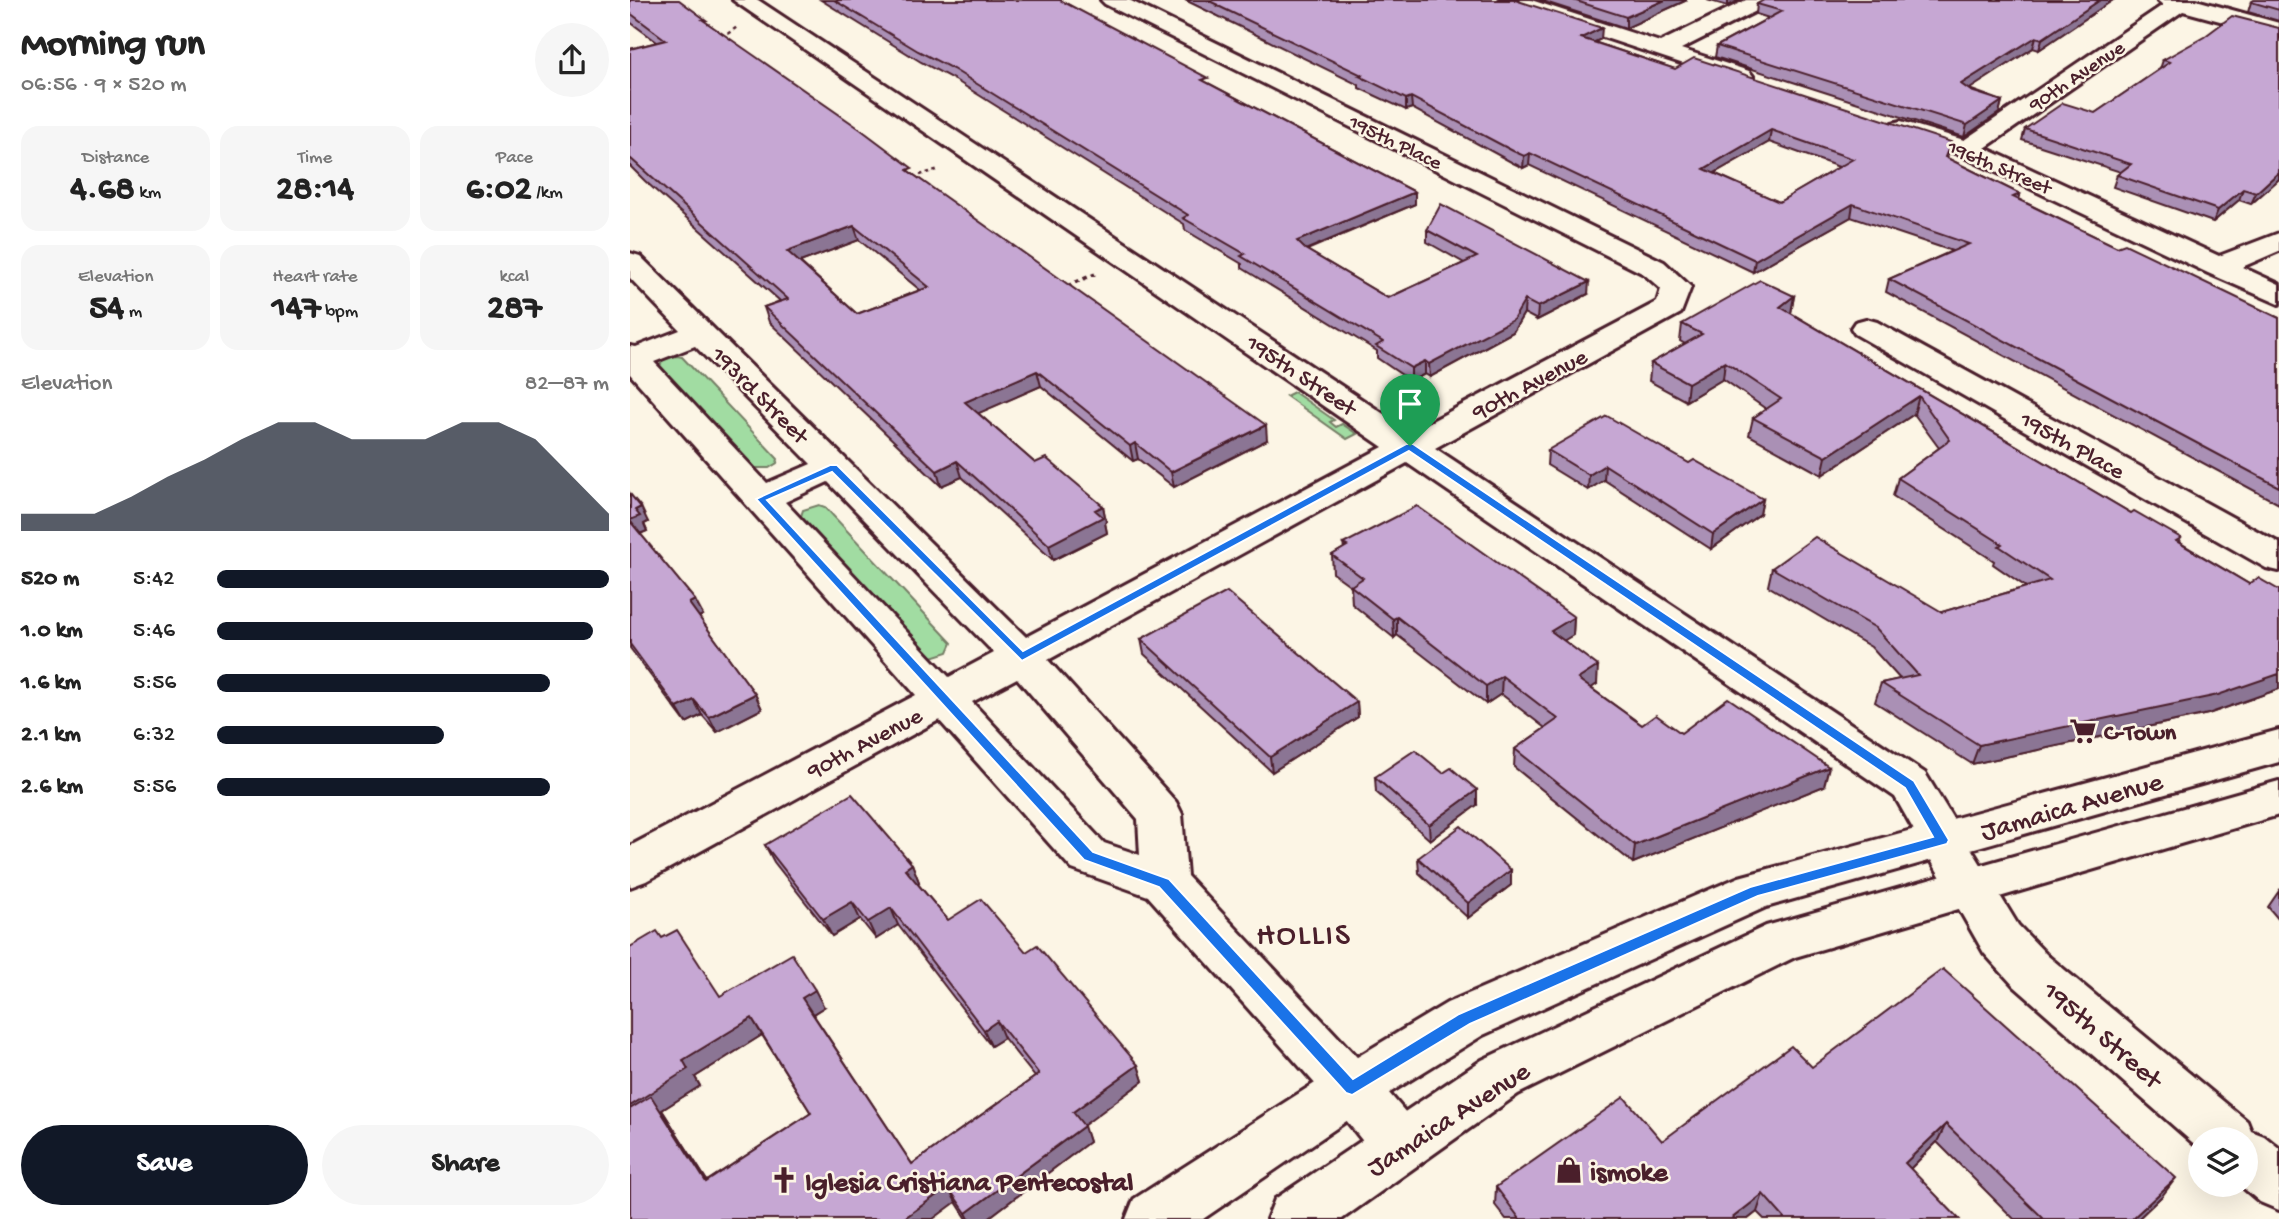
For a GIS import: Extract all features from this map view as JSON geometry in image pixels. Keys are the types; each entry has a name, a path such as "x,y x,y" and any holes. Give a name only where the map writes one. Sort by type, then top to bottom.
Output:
{"street":[{"name":"195th Place","path":"1112,0 1654,268 1676,287"},
{"path":"1510,0 1768,85"},
{"path":"1661,50 1763,0"},
{"name":"90th Avenue","path":"1967,149 2178,1"},
{"path":"2178,1 2279,30"},
{"name":"195th Street","path":"742,13 1410,446 1910,785 2001,939 2031,971 2214,1127"},
{"name":"196th Street","path":"1874,119 1967,149 2279,295"},
{"path":"2218,267 2279,241"},
{"name":"193rd Street","path":"630,262 1022,657 1160,814 1164,883"},
{"name":"90th Avenue","path":"630,868 1670,307 1676,287"},
{"name":"195th Place","path":"1866,328 2279,559"},
{"path":"700,333 632,357 1088,856 1164,883 1352,1088 1400,1146"},
{"path":"761,499 834,467"},
{"name":"Jamaica Avenue","path":"1154,1219 1352,1088 1465,1019 1755,891 2279,746"},
{"name":"Jamaica Avenue","path":"1295,1219 1500,1077 1783,940 1979,903 2279,798"},
{"path":"2258,1165 2279,1183"}],"path":[{"path":"726,44 722,37 742,13"},
{"path":"920,175 948,166"},
{"path":"1067,286 1102,272"}],"green space":[{"path":"682,357 778,459 777,463 769,468 754,468 660,366 663,359"},
{"path":"1294,392 1334,420 1330,422 1336,427 1342,424 1357,434 1347,439 1286,396"},
{"path":"819,505 825,507 952,643 948,652 926,656 800,519 803,510"}],"building":[{"path":"630,0 679,0 706,20 703,20 912,168 907,170 1266,425 1171,472 1135,443 1130,446 1037,371 965,402 1035,463 1046,458 1103,506 1095,510 1103,517 1049,545 957,461 937,471 764,307 788,299 630,158 630,49 666,40 630,13","holes":["854,226 929,287 857,314 787,251"]},
{"path":"834,0 1060,0 1208,78 1202,80 1415,192 1297,241 1305,249 1388,298 1477,257 1427,230 1441,204 1589,282 1538,307 1525,300 1513,320 1429,364 1425,361 1411,368 1376,346 1383,342 1183,218 1188,215 953,69"},
{"path":"1207,0 1515,0 1602,28 1581,38 1675,69 1694,58 1951,142 1945,157 2020,194 2013,197 2117,247 2125,244 2279,318 2279,487 1889,279 1969,244 1853,204 1755,260 1530,153 1524,156 1513,151 1411,97 1406,99","holes":["1771,130 1853,159 1779,202 1704,169"]},
{"path":"1573,0 1665,0 1626,17"},
{"path":"1764,0 2100,0 2042,39 2036,37 1961,84 1971,91 2002,101 1967,125 1717,46 1782,11 1757,4"},
{"path":"2279,0 2279,10 2251,2"},
{"path":"2232,16 2279,28 2279,172 2256,193 2243,189 2218,210 2117,175 2131,164 2025,129 2063,103 2095,113 2170,62 2163,60 2204,37"},
{"path":"1760,280 1794,296 1780,307 2131,513 2134,511 2181,538 2176,541 2249,584 2258,578 2279,590 2279,674 2218,695 1979,745 1881,683 1918,675 1876,628 1772,568 1815,537 1942,612 2050,580 1999,546 2002,544 1898,478 1950,440 1919,396 1826,457 1753,418 1781,399 1725,362 1688,383 1651,363 1702,334 1682,324"},
{"path":"1607,416 1689,463 1694,460 1763,499 1713,534 1605,465 1589,475 1548,450"},
{"path":"630,494 641,507 635,510 640,516 630,520"},
{"path":"1417,506 1574,617 1551,631 1598,666 1578,679 1642,725 1656,715 1681,733 1728,698 1829,767 1635,845 1515,749 1558,719 1502,676 1486,686 1397,617 1393,619 1351,586 1363,578 1332,555 1347,546 1343,544"},
{"path":"630,521 695,600 689,603 755,694 709,717 694,700 677,708 630,644"},
{"path":"1227,592 1357,702 1270,757 1141,639"},
{"path":"1415,750 1443,773 1451,768 1477,790 1429,825 1375,777"},
{"path":"852,794 912,864 905,869 948,920 981,899 1026,952 1037,945 1138,1065 1073,1112 1084,1126 966,1213 948,1187 903,1219 630,1219 630,1109 651,1096 706,1182 811,1113 752,1018 683,1060 688,1069 630,1106 630,947 657,931 662,938 677,930 720,996 792,954 815,990 802,998 912,1164 1039,1074 997,1021 984,1030 891,908 868,922 852,902 823,919 765,845"},
{"path":"1461,826 1511,870 1468,903 1418,858"},
{"path":"1943,969 2176,1178 2132,1219 2044,1219 1946,1124 1905,1163 1959,1219 1785,1219 1763,1194 1731,1219 1520,1219 1496,1187 1624,1097 1662,1141 1791,1046 1812,1067"}],"place":[{"name":"C-Town","path":"2083,731"},
{"name":"ismoke","path":"1569,1170"},
{"name":"Iglesia Cristiana Pentecostal","path":"784,1180"}],"district":[{"name":"HOLLIS","path":"1304,932"}],"route":[{"path":"1410,446 1910,785 1942,840 1755,891 1465,1019 1352,1088 1164,883 1088,856 761,499 834,467 1022,657 1410,446"}]}
